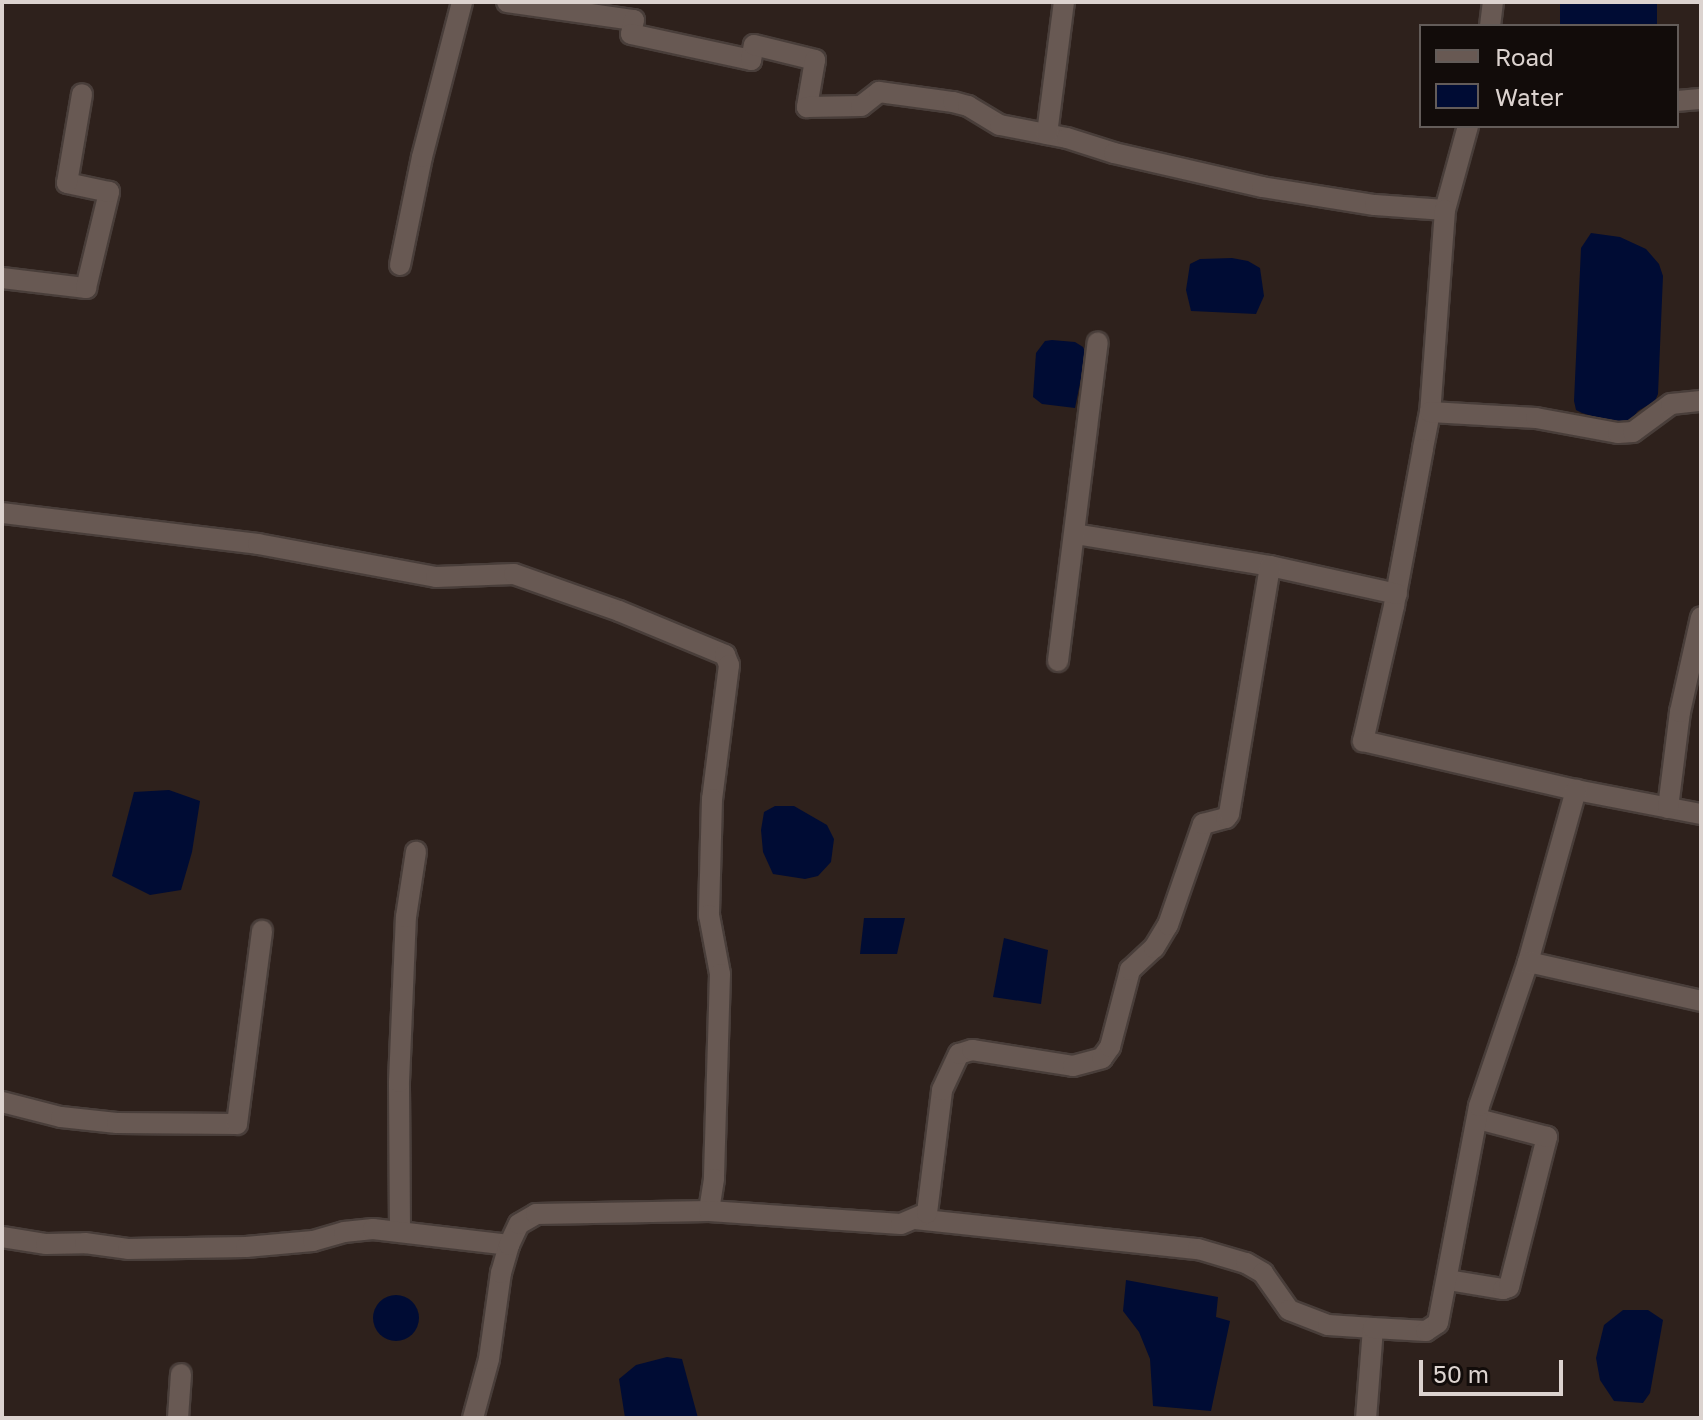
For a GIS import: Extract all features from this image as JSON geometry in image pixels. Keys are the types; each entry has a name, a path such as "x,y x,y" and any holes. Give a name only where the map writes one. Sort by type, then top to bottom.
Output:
{"street":[{"path":"400,265 422,157 462,2"},
{"path":"507,2 634,20 631,34 751,60 754,45 815,60 807,107 861,106 879,92 953,102 968,106 1000,125 1262,187 1375,205 1445,210"},
{"path":"1047,134 1064,2"},
{"path":"1490,24 1493,2"},
{"path":"2,278 86,288 109,192 67,183 82,94"},
{"path":"1679,101 1701,99"},
{"path":"1467,128 1445,210 1430,412 1397,594 1363,741 1576,790 1701,814"},
{"path":"1058,661 1098,342"},
{"path":"1430,412 1536,418 1618,433 1633,432 1671,404 1701,401"},
{"path":"2,513 231,540 436,577 514,574 619,611 725,655 729,665 712,799 709,915 720,974 714,1179 709,1211"},
{"path":"1075,534 1270,566 1397,594"},
{"path":"473,1418 489,1359 509,1245 519,1224 536,1214 709,1211 901,1224 927,1213 942,1090 959,1054 972,1050 1073,1066 1090,1064 1110,1047 1130,970 1154,948 1168,925 1203,824 1226,818 1229,814 1270,566"},
{"path":"1668,808 1683,697 1701,617"},
{"path":"915,1219 1198,1249 1246,1263 1263,1273 1289,1310 1305,1319 1328,1325 1434,1328 1448,1280 1478,1119 1528,962 1576,790"},
{"path":"400,1229 400,1052 406,917 416,852"},
{"path":"4,1110 117,1123 237,1124 262,931"},
{"path":"1528,962 1701,1001"},
{"path":"1448,1280 1503,1289 1509,1287 1547,1137 1478,1119"},
{"path":"2,1237 46,1244 85,1243 128,1249 246,1247 313,1241 344,1232 400,1229 509,1245"},
{"path":"1366,1418 1373,1328"},
{"path":"178,1418 181,1374"}],"water":[{"path":"1560,2 1657,2 1657,24 1560,24"},
{"path":"1591,233 1620,237 1646,249 1659,264 1663,276 1658,394 1655,401 1638,411 1626,426 1582,413 1576,410 1574,401 1581,248"},
{"path":"1200,259 1248,261 1260,268 1264,296 1256,314 1191,311 1186,290 1190,264"},
{"path":"1045,341 1075,342 1083,347 1086,354 1075,408 1042,404 1033,397 1036,353"},
{"path":"169,790 200,801 192,852 181,890 150,895 112,876 134,792"},
{"path":"775,806 794,806 827,825 834,839 831,862 818,876 805,879 773,874 763,852 761,830 764,812"},
{"path":"864,918 905,918 897,954 860,954"},
{"path":"1004,938 1048,950 1041,1004 993,997"},
{"path":"1126,1280 1218,1297 1216,1317 1230,1321 1211,1411 1153,1406 1150,1359 1139,1332 1123,1311"},
{"path":"396,1295 412,1302 419,1318 412,1334 396,1341 380,1334 373,1318 380,1302"},
{"path":"1623,1310 1648,1310 1663,1320 1650,1393 1643,1403 1614,1401 1600,1380 1596,1358 1604,1325"},
{"path":"667,1357 682,1359 698,1418 625,1418 619,1379 636,1365"}]}
